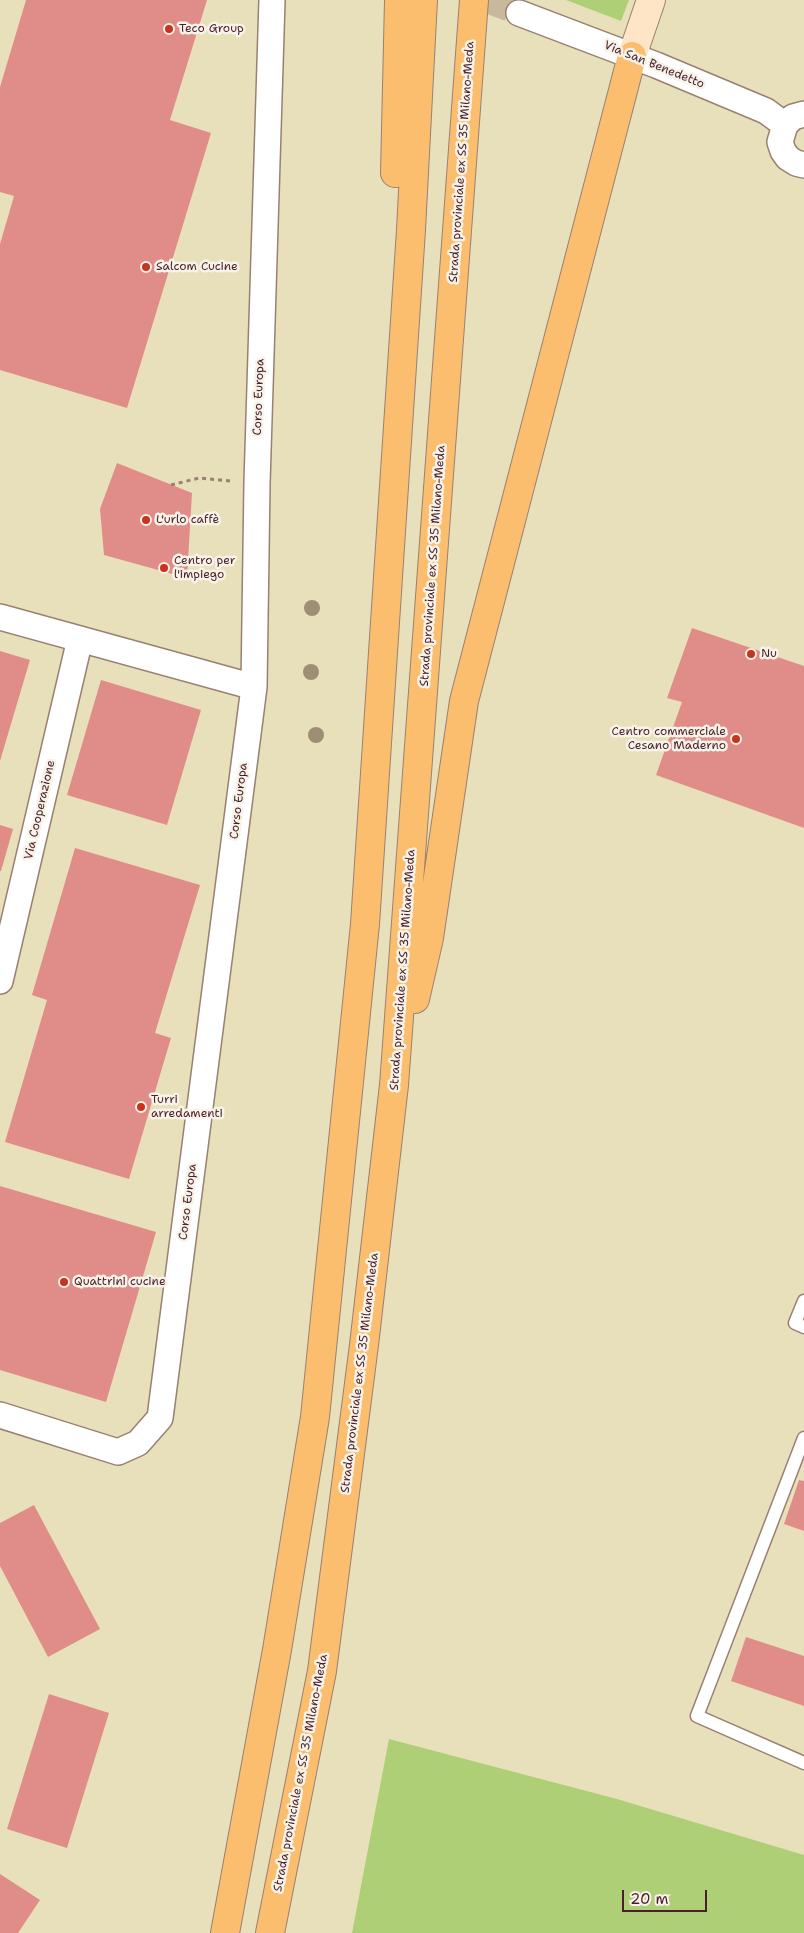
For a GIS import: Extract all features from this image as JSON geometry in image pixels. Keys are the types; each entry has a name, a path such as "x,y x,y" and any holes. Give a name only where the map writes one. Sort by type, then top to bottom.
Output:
{"highway":[{"name":"Strada provinciale ex SS 35 Milano-Meda","path":"270,1933 322,1671 364,1345 394,1085 474,0"},
{"path":"224,1933 277,1650 315,1416 364,924 411,230 411,4"},
{"path":"394,1085 429,938 464,701 632,56"}],"street":[{"name":"Corso Europa","path":"0,1415 118,1452 138,1443 160,1418 254,687 257,483 272,0"},
{"path":"632,56 651,0"},
{"name":"Via San Benedetto","path":"519,13 632,56 766,111 794,119 781,133 780,142 788,158 804,165"},
{"path":"0,617 254,687"},
{"name":"Via Cooperazione","path":"0,981 80,639"}],"lane":[{"path":"804,1301 795,1323 804,1327"},
{"path":"804,1438 697,1716 804,1763"}],"path":[{"path":"171,485 199,478 257,483"}],"green space":[{"path":"566,0 629,0 621,21"},
{"path":"389,1739 617,1799 804,1855 804,1933 352,1933"}],"building":[{"path":"26,0 207,0 170,120 211,133 127,408 0,370 0,244 14,196 0,192 0,87"},
{"path":"117,463 192,493 187,578 104,555 100,509"},
{"name":"Centro commerciale Cesano Maderno","path":"692,628 804,666 804,828 656,775 682,702 667,698"},
{"path":"0,651 30,660 0,761"},
{"path":"101,680 201,710 167,825 67,795"},
{"path":"0,825 13,829 1,871 0,871"},
{"path":"75,848 200,885 155,1033 171,1038 129,1179 5,1142 47,1000 32,995"},
{"path":"0,1186 156,1232 106,1402 0,1370"},
{"path":"799,1480 804,1481 804,1531 784,1524"},
{"path":"34,1505 100,1629 48,1657 0,1566 0,1523"},
{"path":"746,1637 804,1656 804,1706 731,1681"},
{"path":"49,1694 109,1713 67,1848 7,1829"},
{"path":"0,1874 40,1900 18,1933 0,1933"}],"tunnel":[{"path":"486,0 519,13"}],"place":[{"name":"Teco Group","path":"169,29"},
{"name":"Salcom Cucine","path":"146,267"},
{"name":"L'urlo caffè","path":"146,520"},
{"name":"Centro per l'impiego","path":"164,568"},
{"name":"Nu","path":"751,654"},
{"name":"Centro commerciale Cesano Maderno","path":"736,739"},
{"name":"Turri arredamenti","path":"141,1107"},
{"name":"Quattrini cucine","path":"64,1282"}]}
